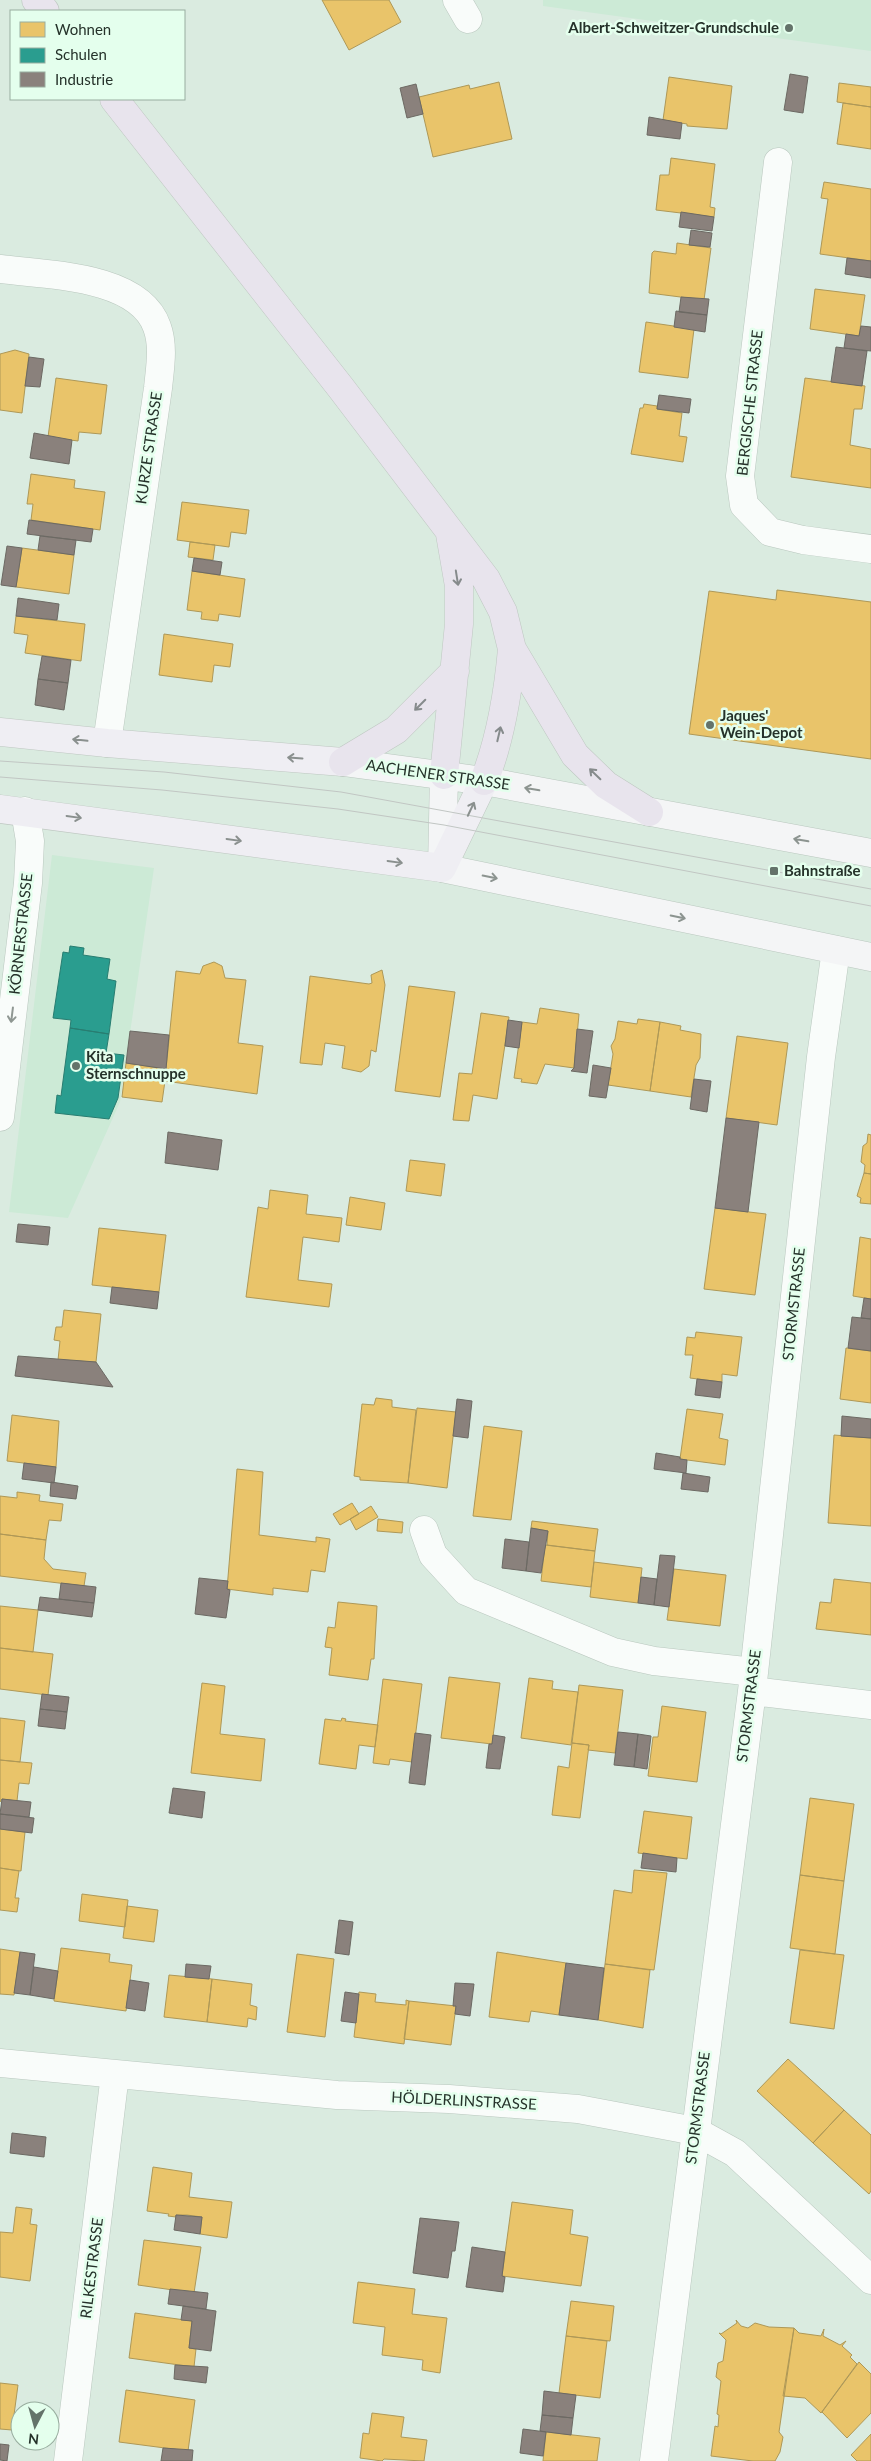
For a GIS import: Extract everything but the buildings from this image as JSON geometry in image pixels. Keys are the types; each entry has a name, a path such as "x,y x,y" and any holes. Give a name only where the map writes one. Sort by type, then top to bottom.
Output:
{"highway":[{"path":"36,0 44,10"},
{"path":"115,100 341,388 486,579 503,612 512,648 575,755 606,785 649,812"},
{"path":"444,775 459,624 459,586 449,530"},
{"path":"484,781 494,757 509,689 512,648"},
{"path":"343,762 396,730 455,670"}],"main road":[{"name":"AACHENER STRASSE","path":"0,732 107,743 343,762 444,775 871,853"},
{"path":"442,868 444,775"},
{"path":"442,868 484,781"},
{"path":"13,810 442,868 871,957"},
{"path":"836,950 871,950"}],"street":[{"name":"BERGISCHE STRASSE","path":"778,162 740,476 744,505 770,532 804,540 871,549"},
{"name":"KURZE STRASSE","path":"0,269 81,280 118,288 144,306 157,327 161,351 158,388 107,743"},
{"name":"KÖRNERSTRASSE","path":"0,1116 3,1058 28,883 30,841 13,810"},
{"name":"STORMSTRASSE","path":"654,2461 694,2131 753,1681 821,1057 836,950"},
{"path":"424,1530 433,1556 466,1591 613,1652 871,1705"},
{"name":"HÖLDERLINSTRASSE","path":"0,2063 337,2095 449,2099 578,2109 694,2131 735,2153 871,2280"},
{"name":"RILKESTRASSE","path":"68,2461 115,2074"}],"shaded area":[{"name":"Albert-Schweitzer-Grundschule","path":"543,0 871,0 871,51 543,6"},
{"name":"Kita Sternschnuppe","path":"52,855 154,868 120,1102 68,1218 9,1212"}],"tram line":[{"path":"0,761 164,772 341,792 871,889"},
{"path":"0,777 162,790 338,809 444,825 871,906"}],"place":[{"name":"Albert-Schweitzer-Grundschule","path":"789,28"},
{"name":"Jaques' Wein-Depot","path":"710,725"},
{"name":"Bahnstraße","path":"774,871"},
{"name":"Kita Sternschnuppe","path":"76,1066"}]}
